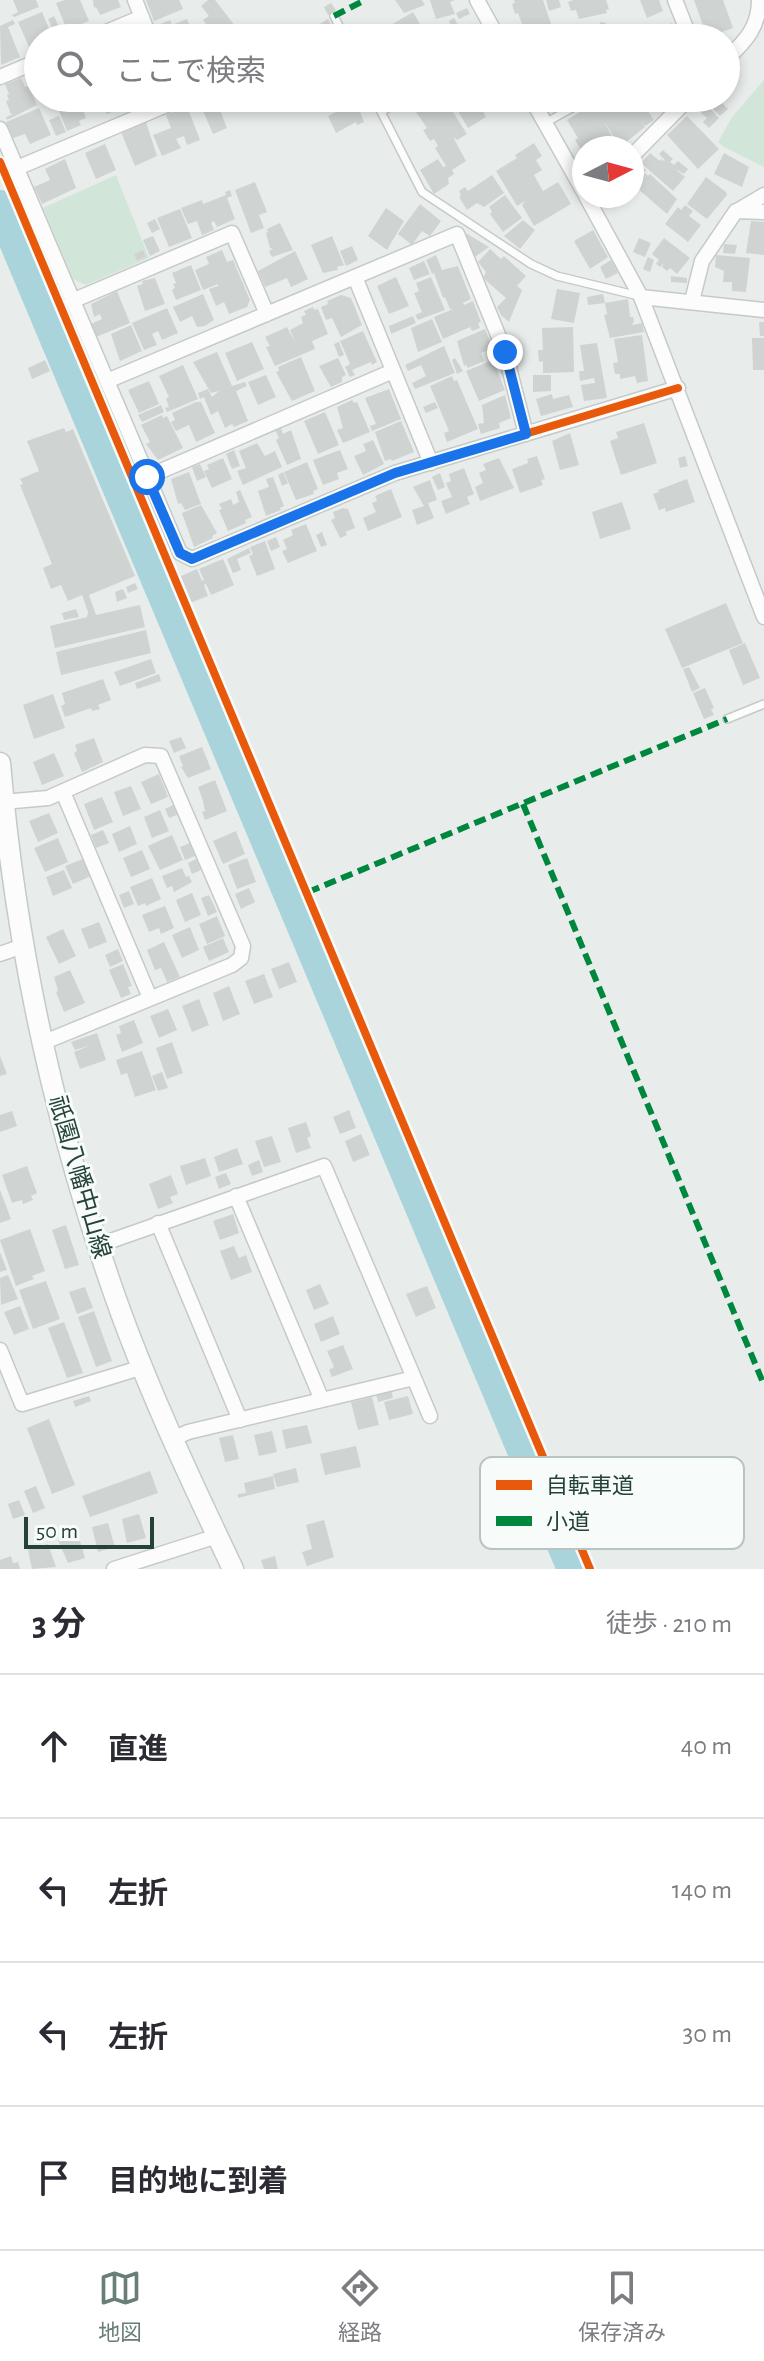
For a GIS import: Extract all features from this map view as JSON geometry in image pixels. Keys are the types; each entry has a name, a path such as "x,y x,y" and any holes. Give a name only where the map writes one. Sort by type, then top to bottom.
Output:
{"main road":[{"name":"祇園八幡中山線","path":"0,763 23,946 42,1043 81,1194 143,1367 233,1569"}],"street":[{"path":"135,0 145,24"},
{"path":"477,0 490,24"},
{"path":"675,0 684,24"},
{"path":"740,47 762,16 759,0"},
{"path":"125,24 142,17"},
{"path":"0,77 24,67"},
{"path":"17,168 150,112"},
{"path":"539,112 572,169"},
{"path":"644,144 675,112"},
{"path":"0,129 180,553 192,559 395,473 678,388"},
{"path":"692,301 702,261 736,211 764,195"},
{"path":"594,208 641,297 764,617"},
{"path":"736,211 764,212"},
{"path":"72,301 232,233 267,314"},
{"path":"107,381 457,234 505,352 526,434"},
{"path":"355,277 431,463"},
{"path":"641,297 764,310"},
{"path":"147,477 393,371"},
{"path":"3,802 48,798 151,754 161,756 243,951 241,958 232,965 42,1043"},
{"path":"63,792 150,998"},
{"path":"0,954 23,946"},
{"path":"99,1245 324,1166 430,1416"},
{"path":"236,1196 322,1400"},
{"path":"158,1223 240,1420"},
{"path":"0,1350 4,1372 22,1404 143,1367"},
{"path":"173,1439 414,1378"},
{"path":"114,1569 217,1536"}],"lane":[{"path":"334,16 338,24"},
{"path":"381,112 422,192 531,264 557,276 641,297"},
{"path":"545,123 565,112"},
{"path":"457,234 465,220"},
{"path":"727,719 764,704"}],"green space":[{"path":"764,80 764,167 718,142 740,108"},
{"path":"116,175 149,258 86,285 73,279 43,208"}],"building":[{"path":"13,0 36,0 39,7 14,17 12,15 18,12"},
{"path":"80,0 89,21 65,24 56,3"},
{"path":"93,0 118,0 121,7 100,15 94,8"},
{"path":"146,0 179,0 183,9 154,21"},
{"path":"208,0 215,0 234,24 206,24 203,20 209,16 201,6"},
{"path":"395,0 422,0 425,5 404,13"},
{"path":"430,0 455,0 450,2 455,14 436,19"},
{"path":"514,0 543,0 551,24 522,24 518,13 515,14 512,4"},
{"path":"546,0 559,0 561,7 549,11"},
{"path":"606,0 609,9 607,13 579,19 568,2"},
{"path":"640,0 659,0 663,11 647,18"},
{"path":"694,0 723,0 732,24 702,24"},
{"path":"331,3 336,10 328,15 324,7"},
{"path":"467,8 470,14 459,19 456,13"},
{"path":"42,12 47,24 24,24 24,36 18,22"},
{"path":"413,12 420,24 393,24"},
{"path":"54,16 58,24 50,24 48,19"},
{"path":"13,20 15,24 8,27 20,57 1,65 0,26"},
{"path":"21,78 24,85 24,112 7,120 6,117 14,114 11,114 6,101 9,94 5,84"},
{"path":"30,112 41,112 51,135 30,144 25,134 13,138 6,122"},
{"path":"59,112 84,112 86,118 79,121 81,125 67,131"},
{"path":"189,112 200,140 187,145 184,136 176,139 181,148 162,156 153,135 171,128 166,115"},
{"path":"204,112 221,112 227,128 213,134"},
{"path":"336,112 360,112 364,122 357,125 356,122 336,133 328,116"},
{"path":"416,112 453,112 467,134 457,140 453,137 466,161 452,170 454,174 448,178 449,184 434,194 420,170 438,159 443,167 446,166 435,148 438,146 434,139 430,141 423,130 427,128"},
{"path":"458,112 483,112 486,117 468,128"},
{"path":"580,112 648,112 654,120 645,126 639,118 645,127 634,136 613,136 604,121 612,136 577,136 567,120"},
{"path":"714,112 719,118 709,128 703,122 707,118 701,113"},
{"path":"59,116 66,132 56,136 49,120"},
{"path":"687,116 719,149 698,169 667,135"},
{"path":"146,122 157,156 135,166 121,132"},
{"path":"534,143 542,156 536,160 542,170 534,175 543,191 558,182 571,204 534,226 522,205 525,201 517,206 496,171"},
{"path":"105,144 116,170 96,179 85,153"},
{"path":"663,150 673,159 670,162 674,165 678,161 688,169 684,174 675,169 685,177 673,191 644,166 644,160 650,153 664,161 659,154"},
{"path":"724,153 749,167 742,187 714,174"},
{"path":"65,159 76,188 42,204 34,187 50,180 45,169"},
{"path":"644,174 650,174 677,199 667,214 644,194"},
{"path":"492,175 504,193 484,207 477,203 467,210 459,191 465,187 468,191"},
{"path":"706,177 727,195 707,219 687,204"},
{"path":"255,182 267,212 259,215 264,228 251,233 235,190"},
{"path":"230,190 232,196 227,198 235,219 217,227 214,221 211,223 214,230 202,235 197,221 188,224 181,208 202,200 203,204 226,195 225,192"},
{"path":"505,195 522,218 503,232 490,214 489,207"},
{"path":"420,204 441,221 430,236 422,231 412,245 398,234"},
{"path":"685,205 693,211 689,216 701,225 688,242 665,224 678,207 681,210"},
{"path":"386,208 404,221 387,250 368,236"},
{"path":"180,209 192,238 169,247 157,218"},
{"path":"155,219 160,229 152,233 147,223"},
{"path":"523,220 535,230 520,249 504,236"},
{"path":"751,221 764,222 764,255 746,253"},
{"path":"280,223 293,250 272,257 269,251 273,249 266,233 267,229"},
{"path":"593,230 608,257 590,269 574,241"},
{"path":"464,232 489,247 475,257"},
{"path":"153,236 160,251 150,256 143,240"},
{"path":"332,236 344,265 337,267 338,270 323,273 311,245"},
{"path":"639,238 651,243 645,257 633,252"},
{"path":"664,238 690,258 677,274 670,268 667,271 662,267 664,263 660,267 656,264 659,260 652,254"},
{"path":"724,244 737,245 735,254 723,253"},
{"path":"352,246 358,260 346,266 340,251"},
{"path":"490,249 501,259 504,256 526,276 517,286 522,290 509,322 497,307 506,298 483,278 486,272 478,262"},
{"path":"143,250 146,257 137,261 134,254"},
{"path":"222,250 227,262 233,260 250,300 247,307 229,314 224,302 216,306 209,289 218,284 203,290 195,270 209,264 206,257"},
{"path":"295,251 308,279 291,287 287,278 265,287 258,271"},
{"path":"436,255 442,270 458,266 471,299 463,303 473,301 481,322 478,323 480,328 472,331 470,327 443,339 434,317 453,309 443,298 426,260"},
{"path":"716,255 750,258 746,292 732,291 732,282 723,282 724,271 715,267"},
{"path":"648,257 654,260 650,272 643,269"},
{"path":"611,260 618,273 606,279 600,267"},
{"path":"424,261 430,274 414,280 409,268"},
{"path":"191,265 201,290 176,300 172,290 176,283 172,273"},
{"path":"671,276 687,278 687,283 671,282"},
{"path":"396,277 409,306 389,314 377,286"},
{"path":"431,277 445,310 418,320 415,315 422,312 414,293 419,291 416,283"},
{"path":"155,278 165,304 145,311 137,286 143,284 142,281"},
{"path":"557,289 580,293 574,323 551,319"},
{"path":"117,291 130,323 96,337 91,324 102,319 100,314 94,317 91,304"},
{"path":"203,294 214,320 197,327 192,316 180,322 173,307"},
{"path":"603,294 605,303 588,305 587,297"},
{"path":"341,295 351,298 362,325 341,337 332,318 326,320 321,307"},
{"path":"628,299 630,317 634,321 632,325 642,323 644,332 610,338 604,315 607,314 605,303"},
{"path":"313,307 314,310 318,309 328,334 312,341 315,349 275,366 265,337 287,327 296,344 290,330 303,323 301,317 306,315 304,311"},
{"path":"167,308 178,333 162,340 158,331 152,334 157,345 144,350 132,323"},
{"path":"413,316 416,323 391,334 389,326"},
{"path":"432,319 442,342 418,352 411,328"},
{"path":"759,322 764,322 764,336 760,336"},
{"path":"131,325 142,351 120,361 111,334"},
{"path":"573,327 574,372 543,373 543,361 539,362 538,350 543,350 542,328"},
{"path":"485,329 493,348 481,353 484,361 468,368 464,366 457,341"},
{"path":"363,331 377,362 352,370 355,375 350,377 345,367 350,364 340,341"},
{"path":"642,335 648,381 637,383 635,376 620,379 620,374 615,374 613,363 618,362 614,339"},
{"path":"752,338 764,338 764,370 753,370"},
{"path":"252,342 264,369 237,381 225,353"},
{"path":"339,342 344,355 339,357 334,344"},
{"path":"597,343 607,398 584,401 581,385 595,383 594,378 580,381 579,371 584,371 580,345"},
{"path":"444,346 455,373 415,389 412,383 426,376 421,365 408,371 405,365"},
{"path":"217,352 232,386 245,382 247,386 236,391 248,421 234,427 232,424 225,428 218,411 211,415 204,397 200,399 198,393 208,389 212,397 219,391 211,393 193,362"},
{"path":"301,357 315,391 292,401 276,372 279,371 278,367"},
{"path":"338,358 346,375 342,377 342,382 331,387 319,366"},
{"path":"455,358 463,371 457,374 452,360"},
{"path":"45,360 50,371 32,379 28,368"},
{"path":"493,360 505,390 479,401 466,371"},
{"path":"183,365 198,399 167,412 166,399 169,397 159,376"},
{"path":"266,375 276,397 258,405 248,382"},
{"path":"533,375 551,375 551,391 533,392"},
{"path":"452,376 454,381 457,380 478,429 447,442 444,433 449,431 430,386"},
{"path":"149,381 159,404 139,413 128,390"},
{"path":"389,389 401,419 372,431 370,426 376,424 365,398"},
{"path":"552,394 553,399 569,395 573,407 541,416 536,399"},
{"path":"505,395 511,418 499,423 500,428 481,434 478,424 484,423 482,405"},
{"path":"352,400 357,402 370,432 343,443 337,430 343,428 337,407"},
{"path":"201,402 215,433 196,442 189,425 176,431 171,422 175,420 172,413"},
{"path":"435,402 438,408 426,413 423,407"},
{"path":"161,405 164,412 142,422 138,415"},
{"path":"325,412 339,445 318,454 304,421"},
{"path":"162,415 163,418 167,416 183,448 158,460 146,444 150,442 141,425"},
{"path":"401,421 414,452 385,461 375,432"},
{"path":"644,423 657,463 621,475 610,441 618,438 616,432"},
{"path":"64,428 66,432 73,429 135,576 89,595 96,615 140,605 145,627 55,648 50,626 87,617 88,612 82,595 68,601 61,585 51,589 43,568 52,564 20,479 39,471 27,441"},
{"path":"281,428 283,434 291,430 301,459 287,465 276,440 279,438 275,430"},
{"path":"570,433 579,465 560,470 552,441"},
{"path":"373,440 384,464 363,475 354,456 366,451 363,444"},
{"path":"257,443 265,456 275,451 282,467 243,485 237,471 246,468 239,451"},
{"path":"234,450 240,466 232,469 226,454"},
{"path":"340,450 348,469 337,473 339,479 323,485 313,460"},
{"path":"537,456 545,479 541,480 543,485 520,493 512,469"},
{"path":"685,456 688,466 680,468 678,458"},
{"path":"223,458 232,479 212,488 204,471 209,469 207,465"},
{"path":"499,458 514,488 480,501 475,487 483,483 479,473 486,470 483,464"},
{"path":"307,462 318,489 313,491 314,494 296,500 284,472"},
{"path":"200,464 206,477 197,481 192,467"},
{"path":"464,468 474,494 467,497 470,504 446,514 441,501 452,497 446,483 451,481 449,474"},
{"path":"189,472 201,504 185,510 181,503 178,504 171,479"},
{"path":"283,472 288,483 282,486 278,475"},
{"path":"440,473 445,487 438,490 432,477"},
{"path":"273,477 284,506 266,516 258,491 269,487 266,479"},
{"path":"687,479 695,502 666,512 665,508 659,510 653,494"},
{"path":"430,480 437,500 428,503 434,518 417,525 412,510 424,506 413,487"},
{"path":"391,489 402,517 368,531 363,518 376,512 372,503 377,501 375,496"},
{"path":"240,490 252,517 228,531 219,504 231,499 233,505 239,502 236,492"},
{"path":"622,502 631,529 600,539 592,512"},
{"path":"201,505 217,533 194,547 182,513"},
{"path":"348,509 355,528 340,538 331,520 335,518 333,512"},
{"path":"306,524 317,551 288,563 282,551 287,549 283,540 293,535 291,530"},
{"path":"322,532 327,545 321,547 316,535"},
{"path":"276,537 280,547 271,551 267,541"},
{"path":"265,541 275,569 257,576 249,556 253,554 250,547"},
{"path":"249,548 251,553 237,559 241,570 233,573 227,559"},
{"path":"223,559 234,585 211,595 206,584 208,596 190,603 179,577 197,569 202,581 199,569"},
{"path":"135,583 138,589 128,593 126,587"},
{"path":"123,589 127,598 117,602 115,592"},
{"path":"726,603 743,643 682,668 665,629"},
{"path":"76,609 79,617 64,620 62,613"},
{"path":"146,630 151,653 61,675 56,652"},
{"path":"745,643 760,678 743,685 729,650"},
{"path":"151,659 156,673 120,686 114,672"},
{"path":"689,667 700,688 692,692 683,669"},
{"path":"159,674 161,681 137,689 135,683"},
{"path":"103,679 111,700 98,705 100,709 92,711 91,708 65,717 61,706 65,704 62,693"},
{"path":"705,688 714,715 704,719 693,693"},
{"path":"53,694 65,728 34,739 23,705"},
{"path":"181,737 186,748 174,753 169,741"},
{"path":"94,738 103,762 82,772 74,753 77,751 75,745"},
{"path":"202,747 211,769 188,778 179,756"},
{"path":"54,753 64,776 42,785 33,762"},
{"path":"159,774 168,797 151,804 141,782"},
{"path":"215,780 227,811 205,820 198,787"},
{"path":"131,786 141,809 123,816 114,792"},
{"path":"102,797 113,822 94,830 84,804"},
{"path":"175,804 179,814 169,818 165,809"},
{"path":"160,810 169,831 152,838 144,817"},
{"path":"49,813 58,833 38,842 29,821"},
{"path":"130,826 137,844 119,852 112,834"},
{"path":"103,830 109,843 96,848 91,835"},
{"path":"236,831 245,854 223,864 213,841"},
{"path":"172,835 183,860 160,870 148,846"},
{"path":"58,838 68,862 45,872 34,848"},
{"path":"190,843 195,856 185,860 180,847"},
{"path":"142,850 150,869 131,877 123,858"},
{"path":"247,858 256,882 237,889 228,865"},
{"path":"83,859 91,876 73,884 65,866"},
{"path":"196,859 201,870 192,874 188,863"},
{"path":"182,868 192,882 174,892 172,886 167,888 162,876"},
{"path":"64,870 72,888 53,896 46,877"},
{"path":"152,878 161,899 138,906 130,887"},
{"path":"249,888 255,902 241,909 235,894"},
{"path":"129,891 134,904 124,908 119,895"},
{"path":"192,893 201,915 185,922 176,900"},
{"path":"209,895 217,912 208,916 201,898"},
{"path":"165,906 174,928 161,934 159,928 149,932 142,915"},
{"path":"217,916 225,936 207,944 199,924"},
{"path":"99,922 107,942 89,949 81,929"},
{"path":"190,927 199,950 182,958 172,935"},
{"path":"63,929 76,956 59,964 46,937"},
{"path":"223,938 229,952 209,961 203,947"},
{"path":"164,942 180,977 167,982 161,968 155,970 147,950"},
{"path":"118,949 123,961 110,967 105,955"},
{"path":"289,962 297,982 279,989 271,969"},
{"path":"123,964 132,986 128,987 131,994 121,998 109,970"},
{"path":"70,970 85,1003 64,1012 54,977"},
{"path":"264,974 273,997 254,1004 245,981"},
{"path":"229,986 240,1014 223,1021 213,993"},
{"path":"199,999 209,1025 192,1032 182,1006"},
{"path":"168,1009 177,1030 159,1038 150,1016"},
{"path":"134,1020 143,1043 122,1052 116,1035 121,1033 119,1026"},
{"path":"97,1033 106,1060 80,1069 74,1052 91,1045 75,1050 71,1042"},
{"path":"172,1042 183,1073 167,1079 156,1048"},
{"path":"142,1051 156,1090 135,1097 127,1073 121,1075 116,1060"},
{"path":"0,1056 7,1074 0,1076"},
{"path":"162,1072 168,1088 158,1091 152,1076"},
{"path":"349,1110 356,1128 340,1134 333,1117"},
{"path":"12,1111 17,1126 0,1132 0,1115"},
{"path":"306,1122 311,1148 296,1153 288,1128"},
{"path":"361,1134 370,1155 353,1162 345,1141"},
{"path":"272,1136 281,1162 264,1167 255,1141"},
{"path":"237,1148 243,1164 219,1172 214,1157"},
{"path":"205,1158 211,1176 186,1185 180,1166"},
{"path":"259,1160 263,1172 252,1176 248,1165"},
{"path":"27,1166 37,1193 31,1196 33,1200 23,1204 22,1200 12,1203 2,1175"},
{"path":"226,1173 231,1184 219,1189 215,1177"},
{"path":"171,1175 178,1194 170,1197 173,1203 158,1209 149,1184"},
{"path":"0,1190 11,1219 0,1223"},
{"path":"233,1214 239,1233 220,1240 213,1221"},
{"path":"66,1225 79,1265 65,1269 52,1230"},
{"path":"30,1229 45,1271 16,1286 0,1240"},
{"path":"234,1246 239,1258 246,1255 252,1272 231,1280 220,1251"},
{"path":"0,1252 7,1270 0,1272"},
{"path":"8,1275 18,1299 1,1305 0,1278"},
{"path":"46,1281 60,1319 33,1329 19,1290"},
{"path":"320,1284 329,1304 314,1310 306,1290"},
{"path":"427,1286 436,1308 416,1317 406,1294"},
{"path":"85,1287 93,1308 77,1314 69,1292"},
{"path":"20,1306 29,1329 14,1335 4,1312"},
{"path":"94,1311 112,1361 96,1367 78,1317"},
{"path":"333,1316 340,1334 321,1342 314,1324"},
{"path":"64,1322 83,1373 67,1378 48,1328"},
{"path":"343,1345 353,1369 332,1377 329,1370 334,1367 327,1351"},
{"path":"391,1389 393,1398 378,1402 376,1393"},
{"path":"89,1396 91,1401 75,1407 73,1401"},
{"path":"408,1396 413,1414 389,1420 384,1402"},
{"path":"372,1397 379,1425 358,1430 351,1402"},
{"path":"49,1419 75,1485 52,1494 27,1428"},
{"path":"307,1425 312,1443 286,1449 282,1430"},
{"path":"272,1431 277,1452 259,1456 254,1435"},
{"path":"233,1435 239,1459 225,1462 219,1438"},
{"path":"356,1446 361,1467 325,1475 320,1454"},
{"path":"296,1468 299,1482 277,1487 273,1474"},
{"path":"150,1471 158,1493 90,1517 82,1496"},
{"path":"273,1476 275,1489 238,1498 238,1494 246,1493 244,1483"},
{"path":"36,1486 45,1508 33,1513 24,1491"},
{"path":"19,1500 25,1515 13,1519 8,1504"},
{"path":"139,1514 146,1538 127,1543 122,1519"},
{"path":"324,1520 334,1557 307,1566 302,1552 312,1549 306,1525"},
{"path":"108,1523 115,1547 98,1552 92,1527"},
{"path":"78,1534 85,1558 68,1563 58,1540"},
{"path":"48,1544 56,1567 32,1569 28,1550"},
{"path":"11,1556 20,1569 0,1569 0,1560"},
{"path":"275,1556 278,1569 264,1569 261,1560"}],"waterway":[{"path":"0,206 526,1457"},
{"path":"565,1549 573,1569"}],"marked path":[{"path":"334,16 365,0"},
{"path":"308,892 727,719"},
{"path":"523,804 764,1385"}],"cycle path":[{"path":"0,162 543,1457"},
{"path":"170,530 180,553 192,559 395,473 678,388"},
{"path":"582,1549 590,1569"}],"route":[{"path":"147,477 180,553 192,559 395,473 526,434 505,352"}]}
